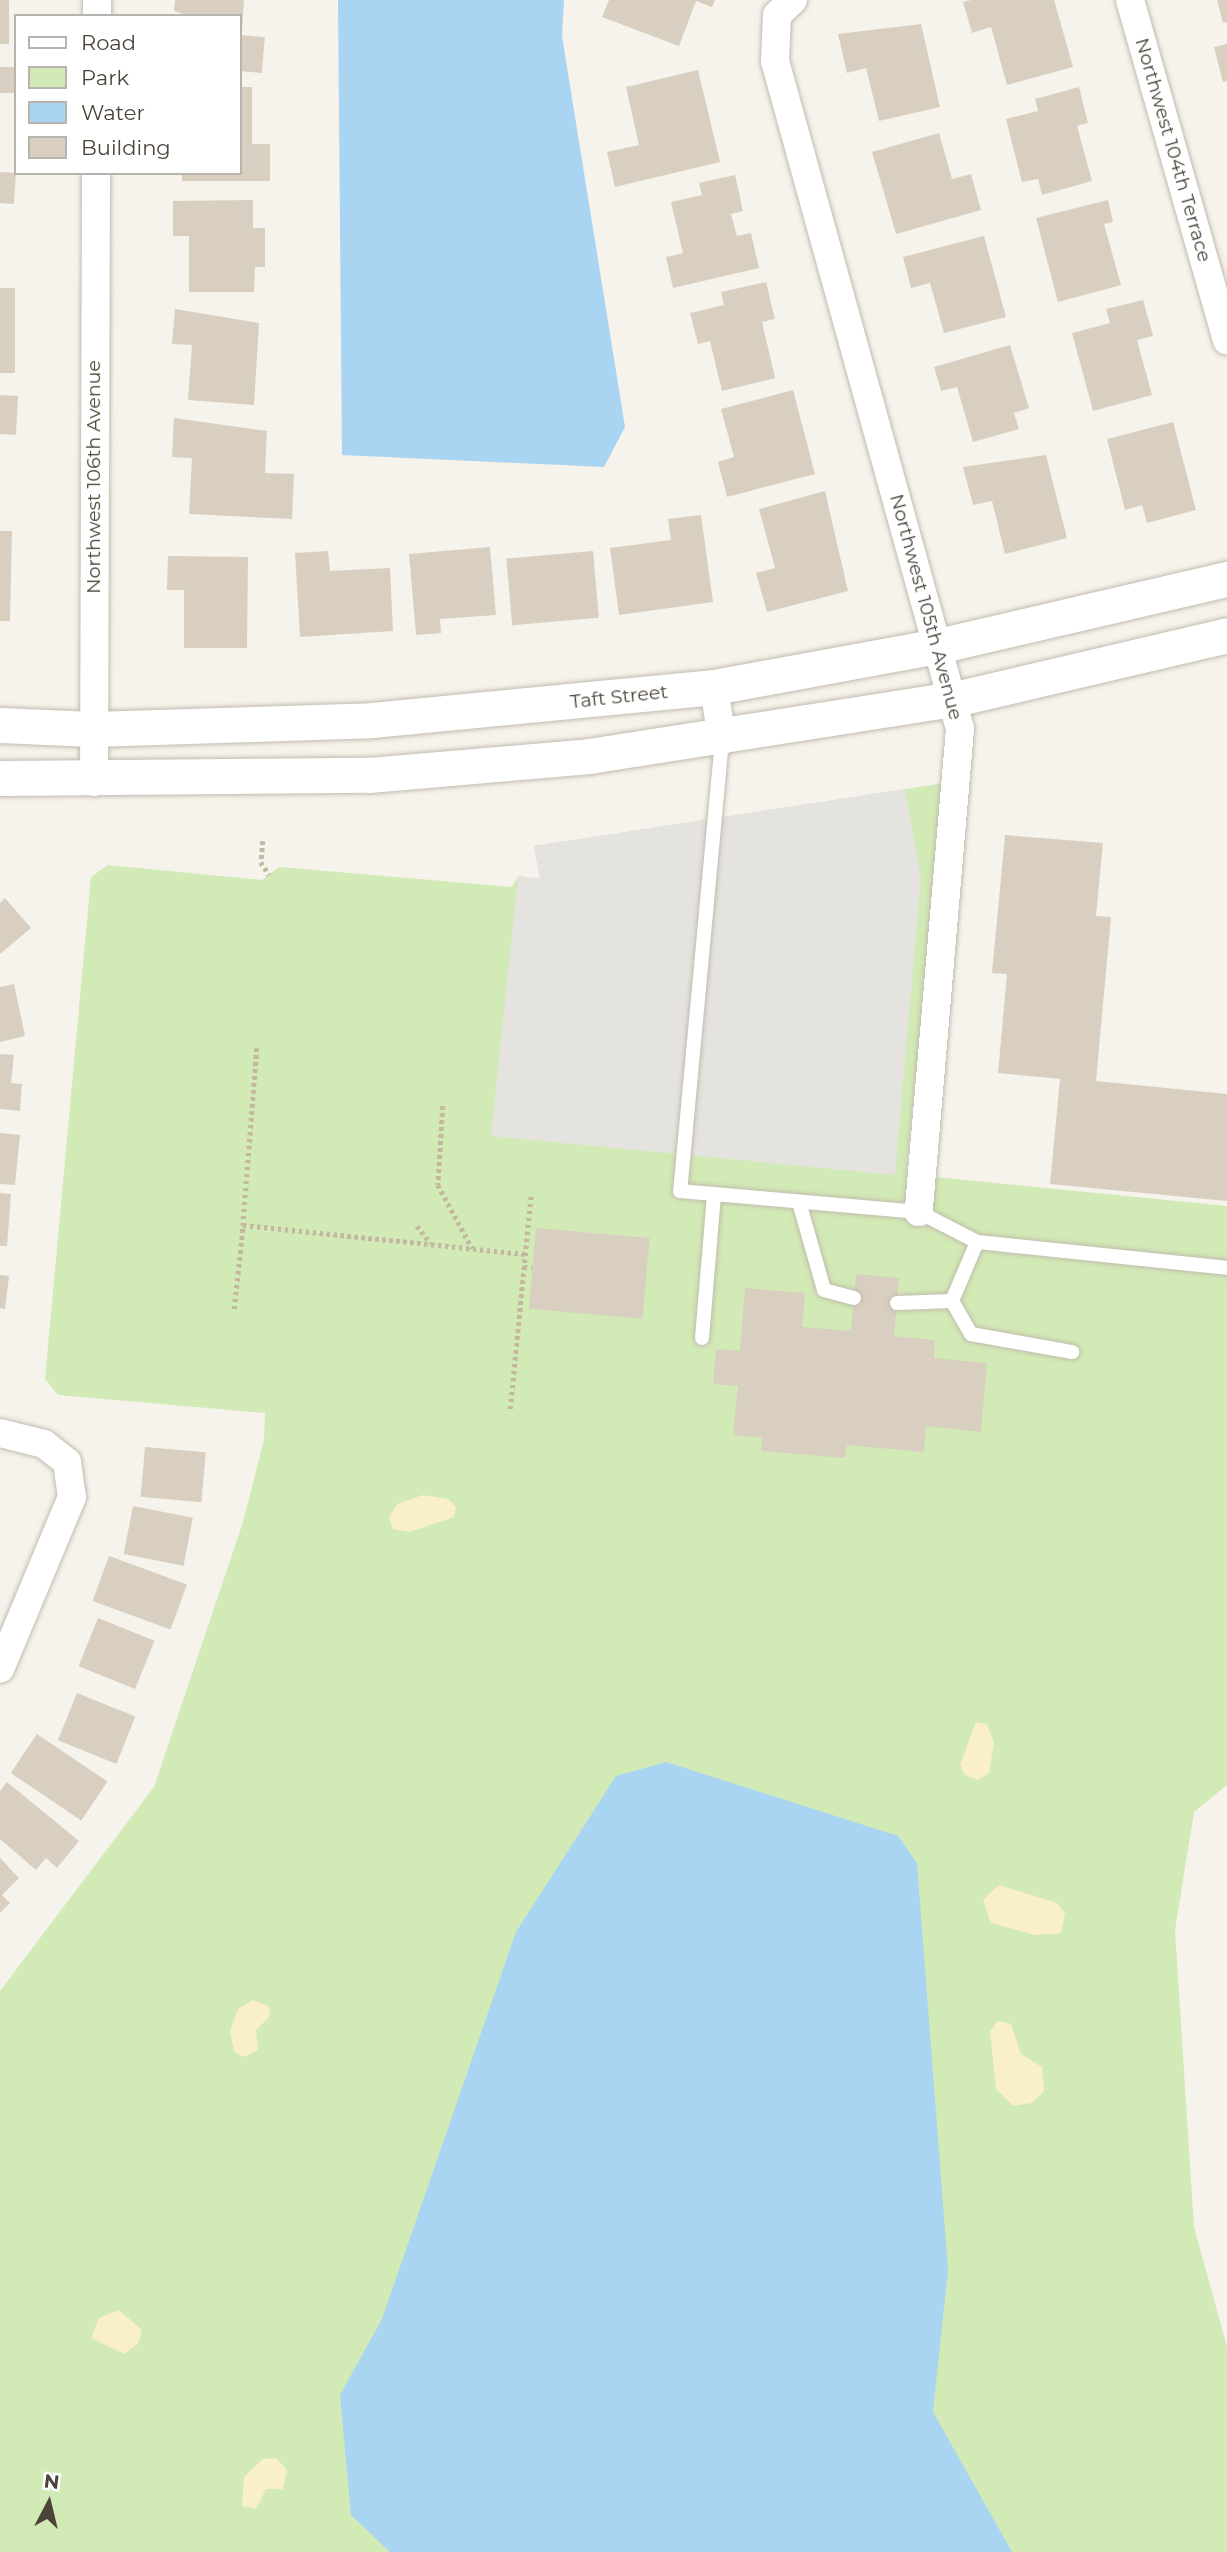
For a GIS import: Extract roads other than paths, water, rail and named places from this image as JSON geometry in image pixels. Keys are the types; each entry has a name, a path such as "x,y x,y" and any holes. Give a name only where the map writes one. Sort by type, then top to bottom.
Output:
{"street":[{"name":"Northwest 104th Terrace","path":"1130,0 1227,340"},
{"name":"Northwest 105th Avenue","path":"785,8 775,61 955,699 960,767 919,1212"},
{"name":"Northwest 106th Avenue","path":"94,782 96,175"},
{"name":"Taft Street","path":"0,724 93,729 372,720 715,687 938,646 1227,579"},
{"path":"0,778 94,782 369,775 722,740 955,699 1227,635"},
{"path":"715,687 722,740"},
{"path":"0,1433 44,1444 67,1462 72,1488 0,1670"}],"lane":[{"path":"722,740 680,1191 919,1212 977,1242 1227,1268"},
{"path":"702,1338 714,1195"},
{"path":"799,1202 824,1290 854,1298"},
{"path":"952,1301 977,1242"},
{"path":"897,1303 952,1301"},
{"path":"952,1301 971,1334 1072,1352"}],"water":[{"path":"338,0 564,0 562,36 625,427 604,467 342,455"},
{"path":"666,1762 898,1836 917,1863 948,2270 933,2412 1012,2552 390,2552 351,2515 340,2395 382,2319 516,1932 616,1776"}]}
